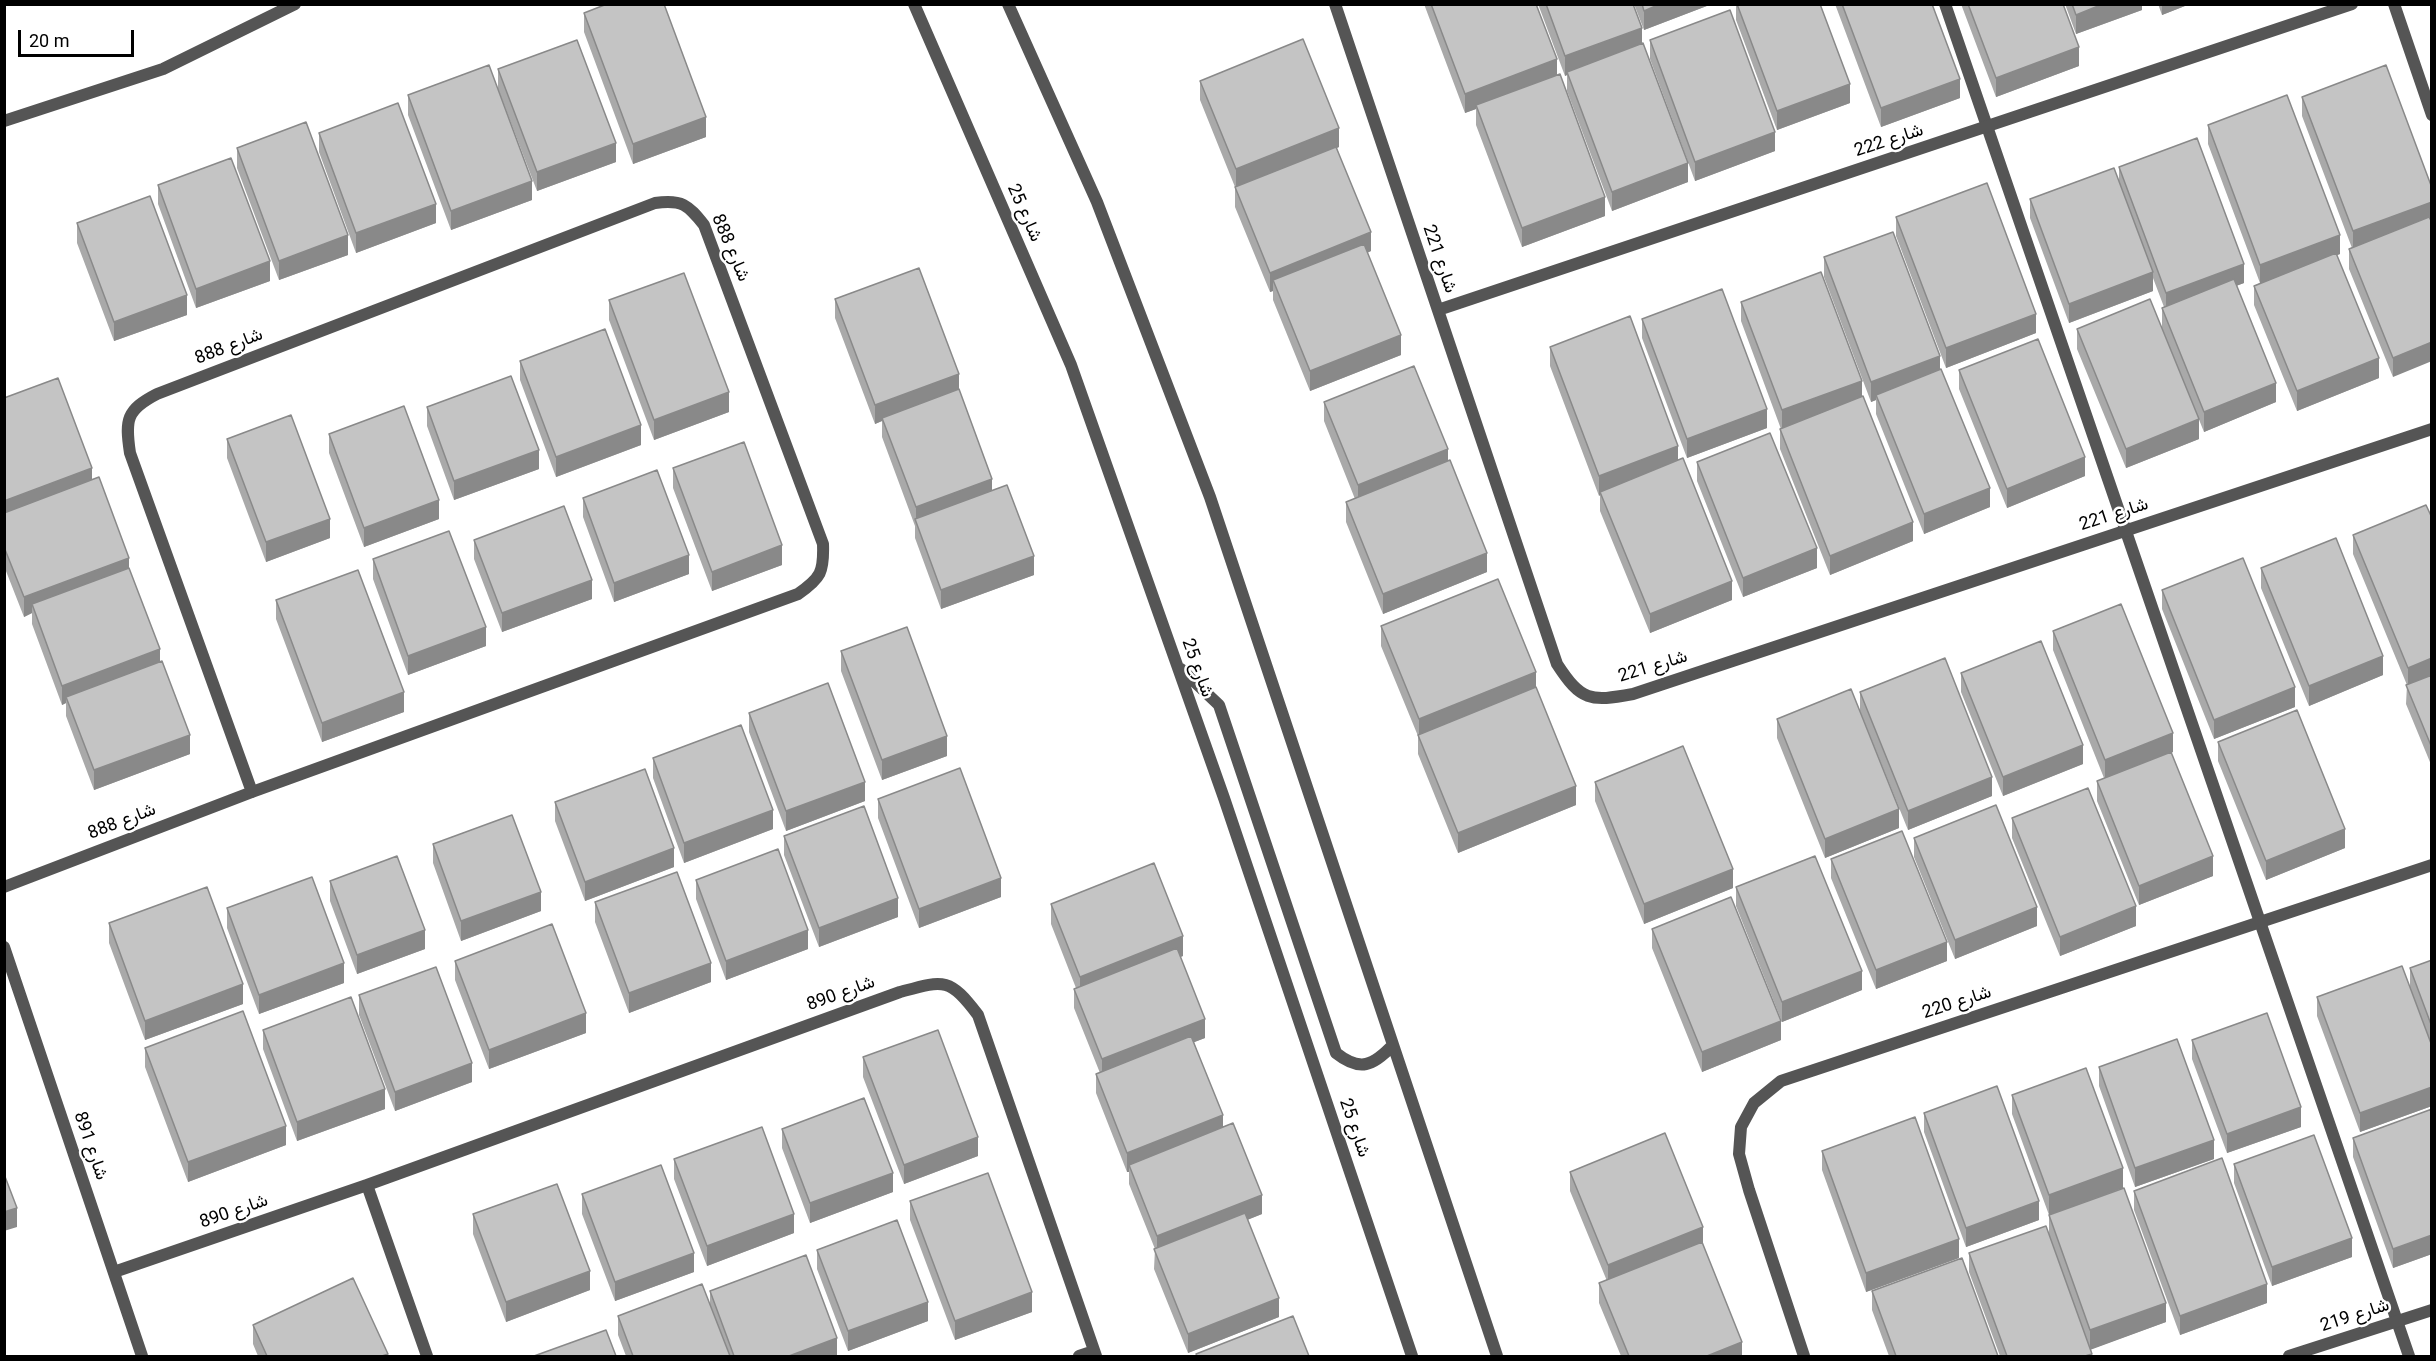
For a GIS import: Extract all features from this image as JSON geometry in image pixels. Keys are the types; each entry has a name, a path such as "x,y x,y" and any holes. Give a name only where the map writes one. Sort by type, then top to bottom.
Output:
{"street":[{"path":"4,121 163,69 295,4"},
{"name":"شارع 25","path":"914,4 1071,364 1224,798 1412,1356"},
{"path":"1008,4 1096,202 1210,497 1497,1356"},
{"name":"شارع 221","path":"1335,4 1557,664 1570,685 1585,697 1608,699 1633,694 2432,429"},
{"path":"1945,4 2409,1356"},
{"name":"شارع 222","path":"1438,310 2352,4"},
{"path":"2394,4 2432,115"},
{"name":"شارع 888","path":"4,886 252,792 798,594 819,576 824,563 823,544 704,225 684,204 669,201 656,203 168,390 137,404 127,420 130,453 252,792"},
{"path":"1177,667 1219,705 1336,1053 1350,1064 1370,1064 1393,1045"},
{"name":"شارع 220","path":"1804,1356 1749,1190 1740,1154 1741,1127 1754,1103 1781,1081 2432,865"},
{"name":"شارع 891","path":"4,947 142,1356"},
{"name":"شارع 890","path":"114,1272 367,1185 900,992 936,982 950,986 963,995 978,1015 1095,1354"},
{"path":"367,1185 427,1356"},
{"name":"شارع 219","path":"2289,1356 2432,1310"},
{"path":"1079,1356 1095,1354"}],"building":[{"path":"607,4 664,4 706,117 633,144 584,13"},
{"path":"1431,4 1536,4 1557,59 1465,94"},
{"path":"1546,4 1633,4 1642,28 1565,56"},
{"path":"1642,4 1660,4 1644,11"},
{"path":"1737,4 1820,4 1850,84 1777,111"},
{"path":"1842,4 1932,4 1960,79 1881,108"},
{"path":"1968,4 2063,4 2079,47 1996,78"},
{"path":"2072,4 2103,4 2076,15"},
{"path":"1730,10 1775,132 1695,162 1650,40"},
{"path":"1303,39 1339,128 1236,169 1200,81"},
{"path":"577,40 616,143 537,172 498,69"},
{"path":"1643,43 1688,163 1612,192 1567,72"},
{"path":"489,65 532,181 451,211 408,95"},
{"path":"2386,65 2432,188 2432,202 2353,231 2302,97"},
{"path":"1560,74 1605,197 1522,228 1476,105"},
{"path":"2287,95 2340,235 2260,265 2208,125"},
{"path":"398,103 436,204 356,233 319,133"},
{"path":"306,122 348,235 279,261 237,148"},
{"path":"2197,138 2244,264 2166,293 2119,167"},
{"path":"1336,147 1371,232 1270,273 1235,187"},
{"path":"231,158 270,261 196,289 158,185"},
{"path":"2114,168 2153,272 2069,304 2030,199"},
{"path":"1987,183 2036,314 1946,348 1896,217"},
{"path":"150,196 187,295 114,322 77,223"},
{"path":"2429,217 2432,222 2432,342 2393,358 2349,249"},
{"path":"1893,232 1940,356 1871,382 1824,257"},
{"path":"1364,244 1401,335 1310,371 1273,280"},
{"path":"2336,253 2379,358 2297,391 2254,286"},
{"path":"919,268 959,374 875,405 835,299"},
{"path":"1821,272 1862,381 1782,410 1741,302"},
{"path":"684,273 729,392 654,420 609,300"},
{"path":"2234,279 2276,383 2204,412 2162,308"},
{"path":"1722,289 1767,409 1687,439 1642,319"},
{"path":"2150,299 2199,419 2126,449 2077,329"},
{"path":"1630,316 1678,446 1599,476 1550,347"},
{"path":"605,329 641,425 556,457 520,361"},
{"path":"2038,339 2085,457 2007,489 1959,370"},
{"path":"1414,366 1448,449 1358,485 1324,402"},
{"path":"1941,369 1990,488 1924,514 1876,395"},
{"path":"511,376 539,450 454,481 427,407"},
{"path":"58,378 92,468 4,501 4,398"},
{"path":"959,389 992,479 916,507 882,418"},
{"path":"1863,396 1913,522 1830,556 1780,429"},
{"path":"404,406 439,500 364,528 329,434"},
{"path":"291,415 330,519 266,542 227,439"},
{"path":"1770,433 1817,548 1743,578 1697,462"},
{"path":"744,442 782,545 712,572 673,468"},
{"path":"1683,458 1732,581 1650,614 1600,492"},
{"path":"1450,460 1487,553 1383,594 1346,502"},
{"path":"657,470 689,555 614,583 583,498"},
{"path":"99,477 129,558 24,597 4,547 4,513"},
{"path":"1007,485 1034,556 941,590 915,519"},
{"path":"2426,505 2432,518 2432,658 2408,668 2353,535"},
{"path":"564,506 592,580 502,613 474,540"},
{"path":"449,531 486,627 408,656 373,559"},
{"path":"2336,538 2383,656 2309,686 2261,568"},
{"path":"2243,558 2295,687 2214,720 2162,590"},
{"path":"129,568 160,649 62,686 32,604"},
{"path":"358,570 404,692 322,723 276,600"},
{"path":"1498,579 1536,672 1419,719 1381,626"},
{"path":"2121,604 2173,733 2105,760 2053,631"},
{"path":"907,627 947,736 882,760 841,651"},
{"path":"2041,641 2083,745 2003,777 1961,673"},
{"path":"1945,658 1992,777 1908,811 1860,692"},
{"path":"162,661 190,735 94,770 66,697"},
{"path":"2432,675 2432,748 2406,685"},
{"path":"828,683 865,782 786,811 749,713"},
{"path":"1536,687 1576,786 1458,833 1418,735"},
{"path":"1851,689 1899,809 1825,839 1777,719"},
{"path":"2297,710 2345,829 2266,861 2218,742"},
{"path":"741,725 773,810 684,843 653,758"},
{"path":"1683,746 1733,869 1644,904 1595,782"},
{"path":"2171,752 2213,856 2139,886 2097,781"},
{"path":"960,768 1001,878 919,909 878,799"},
{"path":"645,769 674,848 585,882 555,802"},
{"path":"2088,788 2136,906 2060,937 2012,818"},
{"path":"1996,805 2037,907 1955,940 1914,838"},
{"path":"864,806 898,898 819,928 784,836"},
{"path":"512,815 541,892 461,921 433,844"},
{"path":"1902,831 1947,942 1876,970 1831,859"},
{"path":"778,849 808,930 726,961 696,880"},
{"path":"397,856 425,930 357,955 330,881"},
{"path":"1815,856 1862,971 1782,1002 1736,887"},
{"path":"1154,863 1183,936 1080,977 1051,904"},
{"path":"677,872 711,963 629,993 595,902"},
{"path":"312,877 344,963 259,995 227,908"},
{"path":"207,887 243,984 145,1021 109,923"},
{"path":"1731,897 1781,1021 1702,1052 1652,929"},
{"path":"552,924 586,1013 489,1050 455,961"},
{"path":"1177,948 1205,1019 1102,1059 1074,989"},
{"path":"2432,960 2432,1027 2410,968"},
{"path":"2402,966 2432,1046 2432,1087 2360,1113 2317,997"},
{"path":"436,967 472,1063 395,1092 359,995"},
{"path":"351,997 385,1089 297,1122 263,1030"},
{"path":"243,1011 286,1126 188,1162 145,1048"},
{"path":"2267,1013 2301,1107 2227,1134 2192,1040"},
{"path":"938,1030 978,1137 904,1165 863,1057"},
{"path":"1191,1036 1223,1115 1127,1153 1096,1074"},
{"path":"2177,1039 2214,1140 2135,1168 2099,1067"},
{"path":"2086,1068 2123,1168 2049,1195 2012,1095"},
{"path":"1997,1086 2039,1201 1966,1228 1924,1113"},
{"path":"864,1098 893,1173 810,1203 782,1129"},
{"path":"2432,1109 2432,1235 2393,1249 2353,1138"},
{"path":"1915,1117 1959,1239 1866,1273 1822,1151"},
{"path":"1233,1123 1262,1195 1157,1236 1129,1165"},
{"path":"762,1127 794,1214 707,1246 674,1159"},
{"path":"1665,1133 1703,1227 1608,1265 1570,1172"},
{"path":"2314,1135 2352,1238 2272,1267 2234,1164"},
{"path":"2222,1158 2267,1284 2180,1316 2134,1191"},
{"path":"661,1165 694,1253 615,1282 582,1194"},
{"path":"988,1173 1032,1292 955,1321 910,1201"},
{"path":"4,1174 17,1208 4,1212"},
{"path":"557,1184 590,1271 506,1302 473,1214"},
{"path":"2124,1188 2166,1303 2090,1330 2049,1215"},
{"path":"1245,1213 1279,1298 1188,1334 1154,1249"},
{"path":"897,1220 928,1302 848,1331 817,1250"},
{"path":"2046,1226 2092,1354 2085,1356 2007,1356 1969,1253"},
{"path":"1702,1242 1742,1342 1707,1356 1629,1356 1599,1283"},
{"path":"806,1255 837,1338 789,1356 734,1356 710,1291"},
{"path":"1962,1258 1998,1356 1896,1356 1872,1291"},
{"path":"353,1278 388,1354 382,1356 267,1356 253,1325"},
{"path":"702,1284 730,1356 633,1356 618,1316"},
{"path":"1293,1316 1309,1356 1197,1356 1196,1354"},
{"path":"606,1330 616,1356 534,1356"}]}
